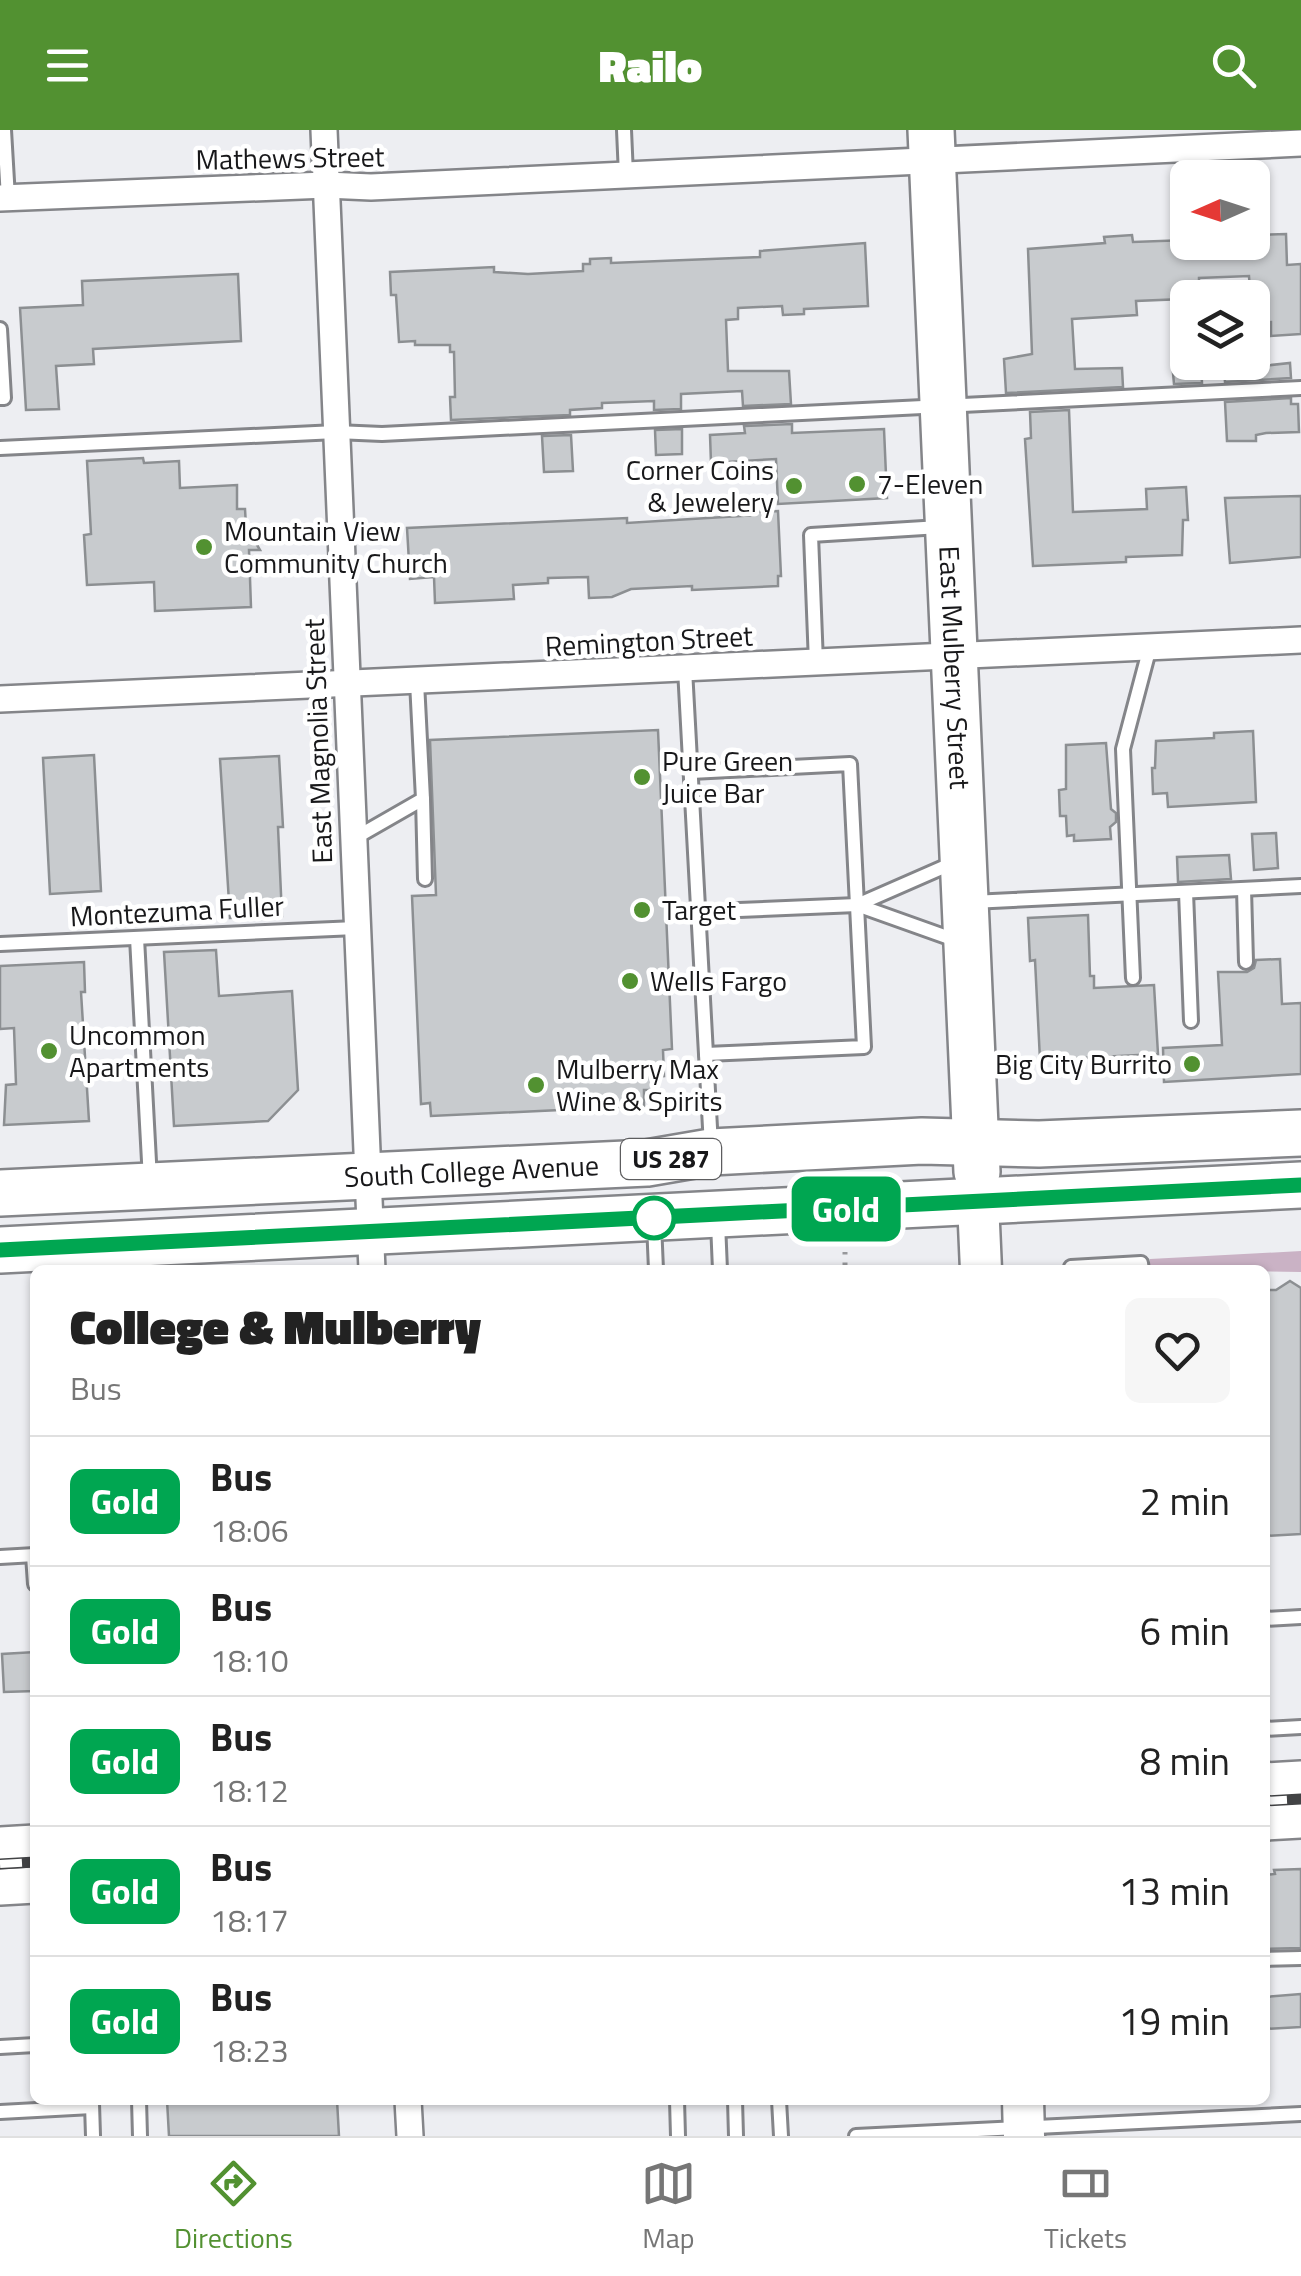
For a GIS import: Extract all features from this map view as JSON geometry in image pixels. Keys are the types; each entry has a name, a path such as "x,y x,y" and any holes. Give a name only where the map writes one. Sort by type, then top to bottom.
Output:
{"highway":[{"name":"East Mulberry Street","path":"931,145 978,1202"},
{"name":"South College Avenue","path":"0,1193 647,1163 711,1152 922,1141 1039,1144 1301,1132"},
{"name":"South College Avenue","path":"0,1250 371,1250 654,1218 1301,1185"}],"main road":[{"path":"978,1202 981,1265"}],"street":[{"name":"East Magnolia Street","path":"324,130 371,1250"},
{"name":"Mathews Street","path":"4,198 626,175 931,145 1246,138 1301,143"},
{"name":"Remington Street","path":"0,699 1301,640"},
{"path":"1270,1781 1301,1779"},
{"path":"1270,1822 1301,1820"},
{"path":"0,1845 30,1843"},
{"path":"0,1887 30,1885"},
{"path":"408,2105 410,2136"}],"lane":[{"path":"4,130 4,198"},
{"path":"624,130 626,175"},
{"path":"0,329 4,398 0,398"},
{"path":"0,448 336,432 382,434 1301,388"},
{"path":"816,663 811,535 949,527"},
{"path":"1133,978 1122,749 1150,647"},
{"path":"685,670 711,1152"},
{"path":"417,682 425,879"},
{"path":"690,772 850,764 864,1046 706,1054"},
{"path":"353,839 423,799"},
{"path":"857,905 964,858"},
{"path":"738,910 857,905 965,923 1129,895 1301,886"},
{"path":"1244,889 1246,962"},
{"path":"1186,892 1191,1021"},
{"name":"Montezuma Fuller","path":"0,944 356,928"},
{"path":"137,938 150,1186"},
{"path":"718,1216 720,1265"},
{"path":"654,1218 656,1265"},
{"path":"1089,1265 1141,1265"},
{"path":"0,1556 30,1555"},
{"path":"1270,1619 1301,1617"},
{"path":"1270,1729 1301,1727"},
{"path":"1270,1959 1301,1958"},
{"path":"0,2046 30,2045"},
{"path":"0,2112 80,2105"},
{"path":"92,2105 93,2136"},
{"path":"139,2105 140,2136"},
{"path":"676,2105 678,2136"},
{"path":"734,2105 736,2136"},
{"path":"779,2105 781,2136"},
{"path":"856,2136 1024,2121 1301,2114"}],"path":[{"path":"845,1252 845,1265"}],"shaded area":[{"path":"1301,1251 1301,1272 1270,1272 1270,1265 1150,1265 1150,1259"}],"building":[{"path":"1270,234 1286,234 1287,265 1301,264 1301,334 1271,336 1270,280 1249,280 1249,276 1170,280 1170,300 1136,301 1137,315 1072,319 1075,369 1122,368 1123,387 1006,393 1004,359 1032,354 1028,249 1105,243 1104,237 1132,235 1133,242 1170,241 1170,260 1270,260"},
{"path":"865,243 868,306 804,309 804,314 783,315 782,306 738,308 738,319 726,320 728,371 789,371 791,404 743,406 742,391 681,394 681,409 654,410 654,401 602,403 602,408 570,410 570,415 451,420 454,352 450,352 450,345 399,342 396,295 391,295 390,272 494,267 494,272 528,274 583,271 583,264 590,264 590,259 611,258 611,263 760,257 760,251"},
{"path":"238,274 241,341 93,349 94,364 56,366 59,409 26,410 20,308 83,305 82,281"},
{"path":"1290,363 1291,378 1270,379 1270,365"},
{"path":"1174,380 1202,380 1202,383 1174,384"},
{"path":"1291,398 1291,404 1298,404 1299,432 1256,435 1256,441 1227,441 1225,402"},
{"path":"1069,410 1073,512 1147,509 1146,489 1186,487 1188,520 1183,520 1182,555 1033,566 1025,439 1031,438 1030,412"},
{"path":"792,424 792,433 884,429 887,498 778,504 776,459 711,463 710,435 745,433 744,426"},
{"path":"682,429 682,454 656,455 655,430"},
{"path":"571,435 573,471 544,472 542,436"},
{"path":"143,458 144,463 179,461 180,488 237,485 237,509 245,509 246,526 260,550 249,550 251,607 155,611 154,582 87,585 84,535 91,534 87,461"},
{"path":"1301,496 1301,557 1230,563 1225,498"},
{"path":"778,511 778,586 631,589 612,597 589,598 588,577 548,578 548,583 513,585 514,599 435,603 434,577 410,579 407,528 627,518 627,523"},
{"path":"658,730 672,1049 663,1050 664,1076 652,1077 653,1090 644,1090 644,1106 431,1116 430,1103 421,1104 412,896 436,895 430,740"},
{"path":"1253,731 1256,802 1168,807 1167,793 1153,794 1156,741"},
{"path":"1106,743 1111,809 1116,813 1116,822 1110,827 1111,839 1074,841 1074,835 1067,836 1066,816 1060,816 1059,790 1066,789 1066,745"},
{"path":"94,755 101,891 50,894 43,758"},
{"path":"279,756 282,916 230,918 220,759"},
{"path":"1276,833 1278,868 1254,870 1252,834"},
{"path":"1229,855 1231,879 1178,882 1177,857"},
{"path":"1088,915 1090,976 1094,976 1094,988 1154,985 1158,1054 1040,1060 1035,960 1030,961 1028,918"},
{"path":"216,950 219,996 292,991 298,1090 268,1121 174,1126 164,952"},
{"path":"1280,959 1282,1004 1301,1003 1301,1074 1164,1082 1163,1048 1222,1045 1218,972 1247,972 1254,968 1256,960"},
{"name":"Uncommon Apartments","path":"84,962 85,992 81,992 89,1121 4,1125 6,1085 16,1084 14,1028 0,1029 0,966"},
{"path":"1290,1281 1301,1288 1301,1534 1270,1536 1270,1290"},
{"path":"30,1652 30,1691 4,1692 2,1654"},
{"path":"1301,1869 1301,1948 1270,1949 1270,1874 1275,1874 1274,1870"},
{"path":"1301,1994 1301,2027 1270,2029 1270,1997"},
{"path":"167,2105 337,2105 339,2136 169,2136"}],"railway":[{"path":"1270,1801 1301,1799"},
{"path":"0,1864 30,1862"}],"bus line":[{"name":"Gold","path":"0,1250 1301,1185"}],"place":[{"name":"7-Eleven","path":"857,484"},
{"name":"Corner Coins & Jewelery","path":"794,486"},
{"name":"Mountain View Community Church","path":"204,547"},
{"name":"Pure Green Juice Bar","path":"642,777"},
{"name":"Target","path":"642,910"},
{"name":"Wells Fargo","path":"630,981"},
{"name":"Uncommon Apartments","path":"49,1051"},
{"name":"Big City Burrito","path":"1192,1064"},
{"name":"Mulberry Max Wine & Spirits","path":"536,1085"}]}
